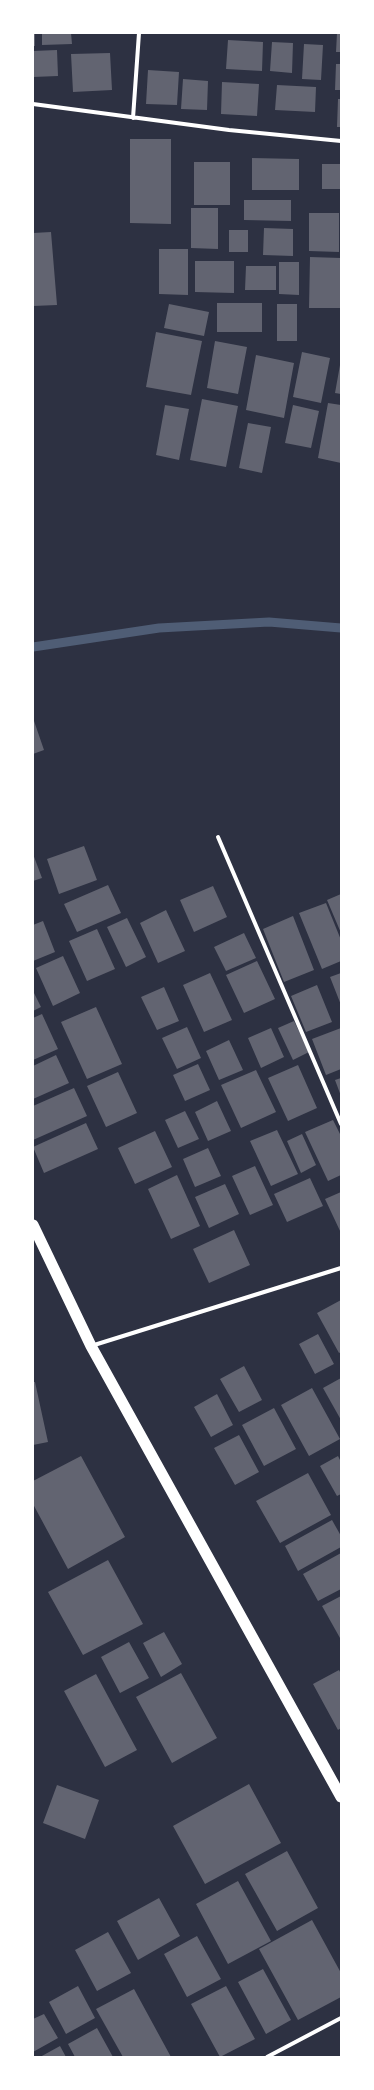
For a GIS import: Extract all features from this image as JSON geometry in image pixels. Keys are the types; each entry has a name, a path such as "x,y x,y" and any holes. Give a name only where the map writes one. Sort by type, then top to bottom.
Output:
{"highway":[{"path":"33,1225 91,1346 341,1797"}],"street":[{"path":"133,118 139,33"},
{"path":"33,104 229,130 341,141"},
{"path":"218,837 341,1124"},
{"path":"91,1346 341,1268"},
{"path":"267,2057 341,2018"}],"building":[{"path":"33,33 35,33 35,46 33,46"},
{"path":"42,33 71,33 72,44 42,45"},
{"path":"337,33 341,33 341,52 336,52"},
{"path":"228,40 263,42 262,71 226,69"},
{"path":"272,42 293,43 292,73 270,71"},
{"path":"304,44 323,45 321,80 302,79"},
{"path":"57,50 58,76 33,77 33,51"},
{"path":"110,53 112,90 73,92 71,54"},
{"path":"336,64 341,64 341,90 335,90"},
{"path":"148,70 179,72 177,105 146,104"},
{"path":"183,79 208,81 207,110 181,109"},
{"path":"222,82 259,84 257,116 221,114"},
{"path":"277,85 316,87 315,112 275,110"},
{"path":"338,99 341,99 341,127 337,127"},
{"path":"130,139 171,139 171,224 130,223"},
{"path":"252,158 299,159 299,190 252,190"},
{"path":"194,162 230,162 230,205 194,205"},
{"path":"322,164 341,164 341,189 322,189"},
{"path":"244,200 291,200 291,221 244,220"},
{"path":"191,208 218,208 218,249 191,248"},
{"path":"309,213 339,213 339,252 309,251"},
{"path":"264,228 293,229 293,256 263,255"},
{"path":"229,230 248,230 248,252 229,252"},
{"path":"51,232 57,305 33,306 33,233"},
{"path":"159,249 188,249 188,295 159,294"},
{"path":"310,257 341,258 341,308 309,308"},
{"path":"195,261 234,261 234,293 195,292"},
{"path":"279,262 299,262 299,295 279,294"},
{"path":"246,266 276,266 276,290 245,290"},
{"path":"217,303 262,303 262,332 217,332"},
{"path":"169,304 209,312 204,336 164,328"},
{"path":"277,304 297,304 297,341 277,341"},
{"path":"156,332 202,341 191,395 146,387"},
{"path":"215,341 247,347 238,394 207,388"},
{"path":"302,352 330,358 321,403 293,397"},
{"path":"256,355 294,363 284,418 246,410"},
{"path":"341,365 341,394 335,393"},
{"path":"202,399 238,406 226,467 190,460"},
{"path":"328,403 341,405 341,463 318,458"},
{"path":"165,405 189,409 179,460 156,455"},
{"path":"293,405 319,411 311,448 285,443"},
{"path":"248,423 271,427 262,473 239,468"},
{"path":"33,718 44,750 33,754"},
{"path":"84,846 97,880 59,894 47,859"},
{"path":"33,854 42,878 33,881"},
{"path":"108,885 121,913 77,932 64,904"},
{"path":"213,886 227,917 194,932 180,900"},
{"path":"341,894 341,933 327,900"},
{"path":"326,903 341,940 341,961 322,969 299,913"},
{"path":"166,910 185,951 158,963 140,923"},
{"path":"293,916 314,970 284,982 263,929"},
{"path":"127,918 146,957 126,967 107,927"},
{"path":"43,921 55,952 33,961 33,925"},
{"path":"97,929 115,969 87,981 69,941"},
{"path":"244,933 256,958 226,971 214,947"},
{"path":"63,956 80,993 53,1006 36,968"},
{"path":"257,961 275,999 244,1013 226,975"},
{"path":"210,973 232,1020 204,1032 183,985"},
{"path":"341,973 341,1005 330,977"},
{"path":"317,985 332,1022 306,1032 291,996"},
{"path":"164,987 179,1021 157,1030 141,997"},
{"path":"33,991 41,1007 33,1011"},
{"path":"96,1007 122,1064 87,1079 61,1022"},
{"path":"42,1014 58,1049 33,1060 33,1018"},
{"path":"294,1021 309,1052 293,1060 278,1028"},
{"path":"187,1027 201,1058 177,1069 162,1038"},
{"path":"271,1028 284,1057 261,1068 248,1038"},
{"path":"341,1028 341,1069 326,1075 312,1039"},
{"path":"229,1040 243,1070 219,1080 206,1051"},
{"path":"56,1055 69,1083 33,1099 33,1066"},
{"path":"198,1064 210,1090 185,1101 173,1075"},
{"path":"298,1065 317,1108 288,1121 268,1078"},
{"path":"256,1070 276,1112 241,1128 221,1085"},
{"path":"118,1072 137,1113 106,1127 87,1086"},
{"path":"341,1078 341,1096 335,1080"},
{"path":"74,1088 87,1116 33,1140 33,1106"},
{"path":"217,1101 231,1131 208,1141 195,1112"},
{"path":"185,1111 199,1139 178,1148 165,1120"},
{"path":"333,1120 341,1136 341,1175 328,1181 305,1132"},
{"path":"86,1123 98,1149 44,1173 33,1147"},
{"path":"277,1130 298,1174 271,1186 250,1141"},
{"path":"155,1131 172,1167 135,1184 118,1148"},
{"path":"302,1134 316,1165 301,1173 287,1141"},
{"path":"208,1148 221,1176 195,1187 183,1159"},
{"path":"255,1166 273,1205 250,1215 232,1176"},
{"path":"177,1175 200,1226 171,1239 148,1189"},
{"path":"310,1178 323,1206 287,1222 274,1194"},
{"path":"225,1184 239,1214 209,1228 195,1197"},
{"path":"341,1192 341,1233 325,1199"},
{"path":"234,1230 250,1265 209,1283 193,1249"},
{"path":"341,1300 341,1352 339,1353 317,1313"},
{"path":"318,1334 334,1364 315,1374 299,1344"},
{"path":"244,1366 262,1400 239,1412 220,1379"},
{"path":"341,1378 341,1420 323,1388"},
{"path":"33,1382 35,1382 48,1442 33,1445"},
{"path":"312,1388 340,1439 309,1456 281,1405"},
{"path":"217,1394 233,1425 211,1437 194,1407"},
{"path":"274,1408 296,1449 264,1466 242,1425"},
{"path":"239,1435 259,1472 235,1485 214,1448"},
{"path":"81,1456 125,1537 68,1569 33,1504 33,1481"},
{"path":"338,1456 341,1462 341,1494 337,1496 320,1466"},
{"path":"308,1473 331,1515 280,1543 256,1501"},
{"path":"332,1520 341,1536 341,1547 298,1571 285,1546"},
{"path":"341,1553 341,1589 318,1601 303,1574"},
{"path":"108,1560 143,1624 83,1655 48,1592"},
{"path":"341,1596 341,1637 340,1638 322,1606"},
{"path":"164,1632 182,1664 161,1677 143,1643"},
{"path":"129,1642 149,1678 120,1693 101,1657"},
{"path":"339,1670 341,1674 341,1728 338,1730 313,1684"},
{"path":"181,1673 217,1738 172,1763 136,1697"},
{"path":"96,1674 137,1750 105,1767 64,1691"},
{"path":"249,1784 281,1843 205,1884 173,1826"},
{"path":"57,1785 99,1800 85,1839 43,1823"},
{"path":"287,1851 318,1908 277,1931 245,1874"},
{"path":"238,1881 271,1941 228,1964 196,1904"},
{"path":"159,1898 180,1936 138,1960 117,1921"},
{"path":"312,1920 341,1973 341,1997 298,2020 259,1949"},
{"path":"108,1932 131,1973 97,1991 75,1950"},
{"path":"197,1936 221,1979 187,1997 164,1954"},
{"path":"263,1969 291,2020 266,2034 238,1982"},
{"path":"78,1986 95,2018 66,2034 49,2002"},
{"path":"226,1986 255,2039 220,2057 191,2004"},
{"path":"134,1989 171,2057 123,2057 96,2009"},
{"path":"44,2014 58,2038 33,2052 33,2019"},
{"path":"97,2028 113,2057 75,2057 68,2044"},
{"path":"60,2046 66,2057 40,2057"}],"waterway":[{"path":"33,647 159,628 269,622 341,628"}]}
